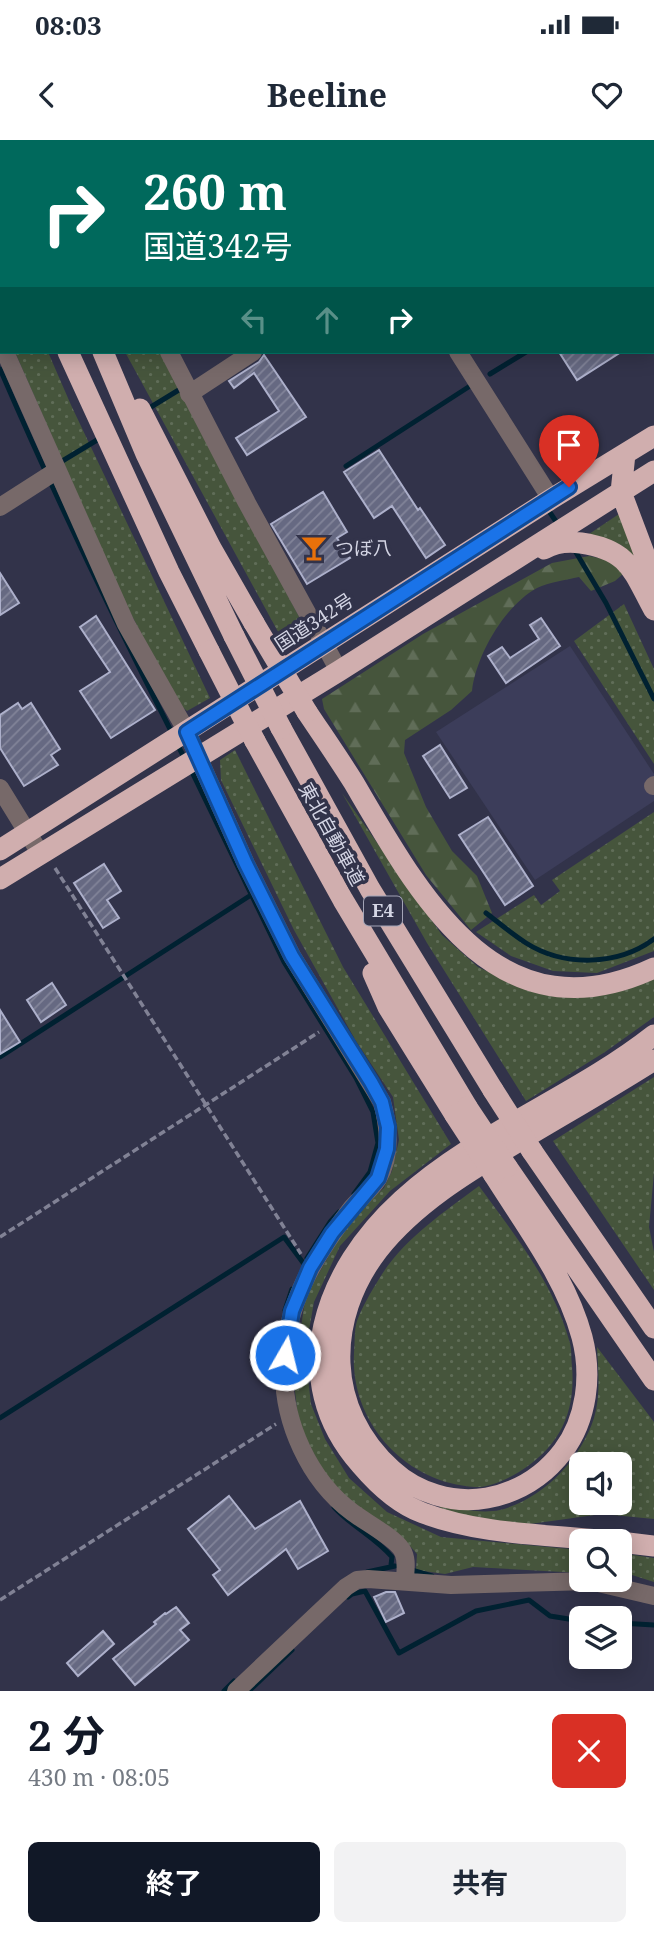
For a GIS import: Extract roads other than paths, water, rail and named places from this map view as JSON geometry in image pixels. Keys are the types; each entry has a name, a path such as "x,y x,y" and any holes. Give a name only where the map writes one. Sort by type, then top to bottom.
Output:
{"highway":[{"name":"東北自動車道","path":"69,354 169,572 255,741 461,1111 500,1171 654,1380"},
{"name":"東北自動車道","path":"104,354 146,454 234,636 281,728 370,889 532,1151 654,1328"},
{"path":"109,354 159,443 211,548 254,623 407,872 443,919 473,950 497,965 526,979 554,986 607,985 654,968"},
{"name":"国道342号","path":"0,850 654,436"},
{"path":"625,454 621,492 652,569 654,590"},
{"path":"0,879 46,858 198,756 339,671 654,471"},
{"path":"491,575 550,545 567,541 597,545 616,552 626,561 654,610"},
{"path":"569,1538 467,1526 421,1512 393,1496 372,1479 337,1433 325,1401 319,1364 320,1336 330,1300 351,1258 378,1223 403,1199 460,1155 597,1074 654,1035"},
{"path":"500,1171 572,1307 582,1338 587,1369 586,1392 581,1418 570,1441 553,1465 505,1494 478,1499 451,1499 404,1481 367,1443 352,1420 342,1383 341,1344 343,1323 363,1273 400,1226 424,1204 469,1171 654,1060"},
{"path":"632,1544 654,1546"}],"street":[{"path":"6,354 126,624 187,732 246,864 292,956 382,1102 388,1127 387,1149 378,1178 332,1233 310,1268 292,1311 284,1369 290,1414 299,1444 321,1481 349,1510 401,1548 407,1559 404,1581"},
{"path":"170,354 339,671"},
{"path":"189,394 250,354"},
{"path":"459,354 551,499"},
{"path":"0,507 56,471"},
{"path":"0,788 46,858"},
{"path":"236,1691 346,1587 357,1580 451,1585 590,1581 654,1596"}],"waterway":[{"path":"490,374 523,354"},
{"path":"0,369 83,552 172,733"},
{"path":"346,466 470,386"},
{"path":"146,410 182,388"},
{"path":"59,463 102,437"},
{"path":"547,508 559,526"},
{"path":"574,549 606,603 654,699"},
{"path":"176,742 186,761"},
{"path":"191,770 284,962 356,1078 373,1112 378,1143 370,1172 354,1194"},
{"path":"0,1057 251,895"},
{"path":"486,913 541,951 574,959 608,958 640,948 654,939"},
{"path":"307,1258 339,1212"},
{"path":"0,1418 284,1237 304,1264"},
{"path":"285,1310 292,1289"},
{"path":"334,1507 392,1557 391,1565"},
{"path":"367,1572 395,1566"},
{"path":"408,1569 432,1576"},
{"path":"348,1597 365,1591 399,1653 476,1611 529,1600 550,1616 569,1619"},
{"path":"632,1624 654,1625"},
{"path":"249,1691 292,1650"},
{"path":"224,1691 234,1681"}],"place":[{"name":"つぼ八","path":"314,548"}]}
